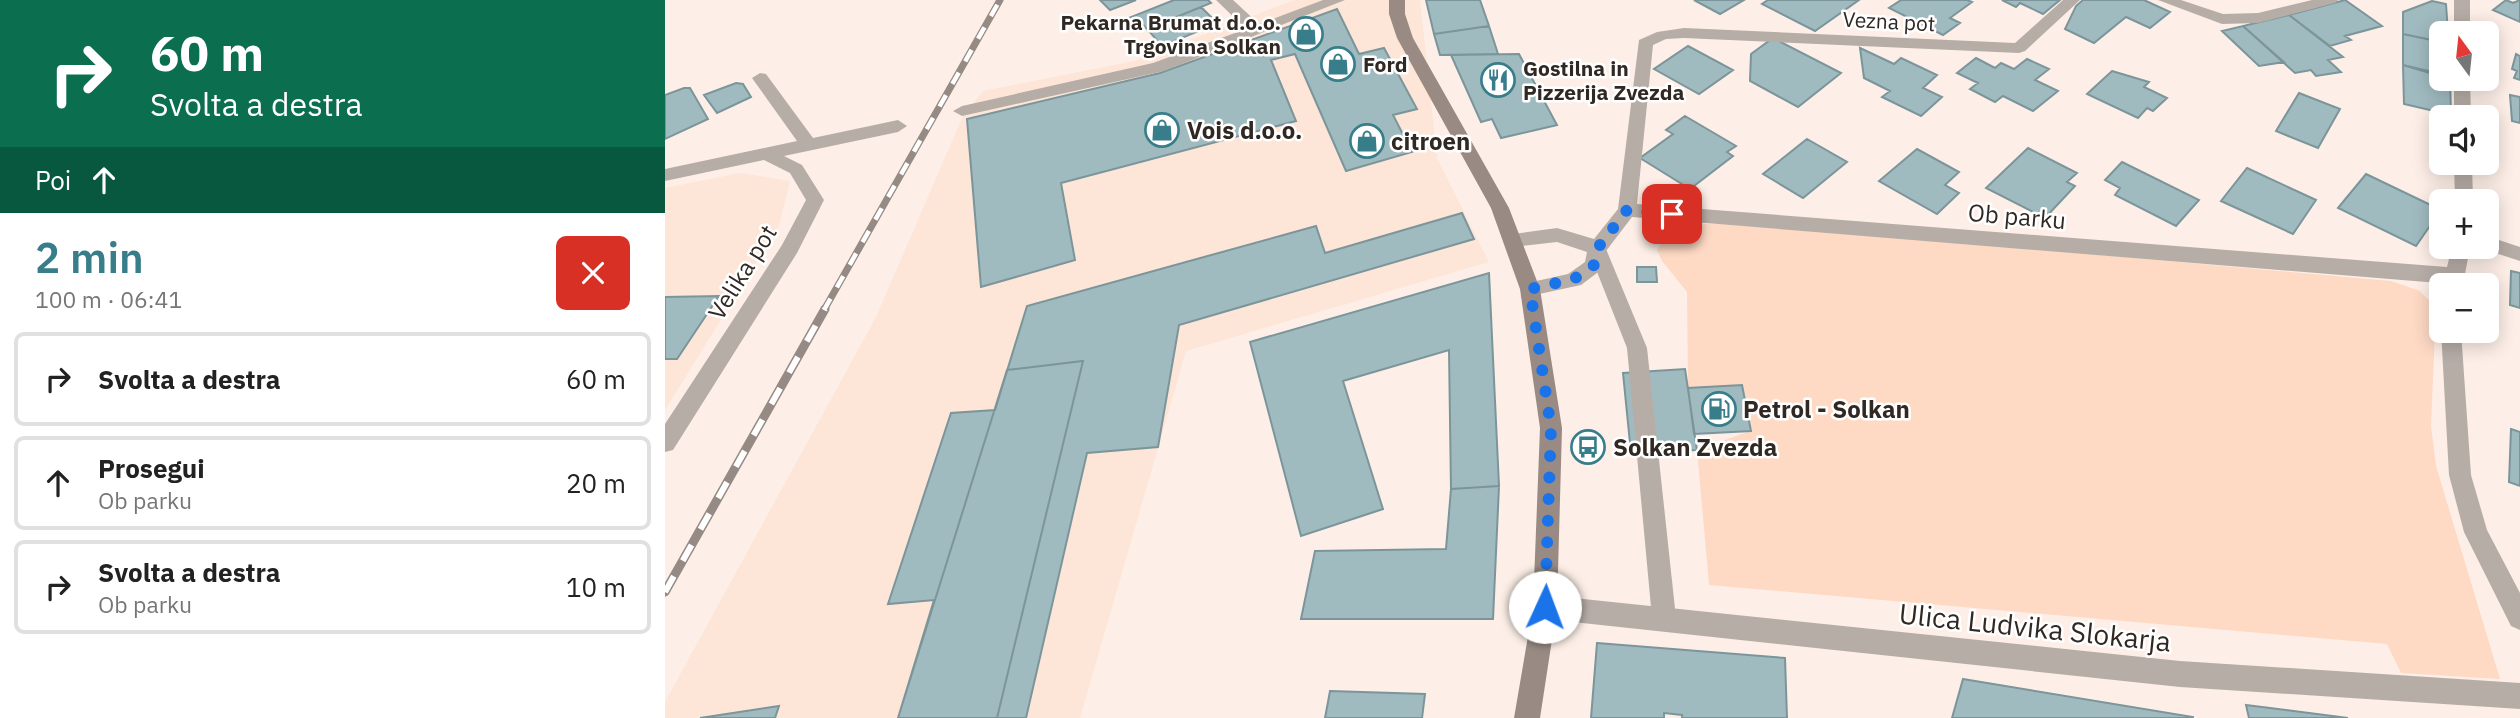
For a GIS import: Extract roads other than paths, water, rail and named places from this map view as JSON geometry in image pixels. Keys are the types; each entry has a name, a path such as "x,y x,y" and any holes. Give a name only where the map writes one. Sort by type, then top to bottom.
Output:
{"main road":[{"path":"1397,0 1397,14 1423,75 1475,159 1514,240 1530,289 1551,428 1545,607 1527,718"}],"street":[{"path":"1224,0 1256,30"},
{"path":"962,111 1158,67 1337,0"},
{"name":"Vezna pot","path":"1627,210 1641,57 1645,43 1684,33 2019,48 2071,0"},
{"path":"2167,0 2222,19 2258,18 2330,0"},
{"path":"2462,0 2462,21"},
{"path":"760,78 810,146"},
{"path":"665,175 898,126"},
{"name":"Velika pot","path":"668,433 790,248 815,200 796,169 768,155"},
{"path":"1530,289 1574,279 1594,265 1597,249 1627,210"},
{"name":"Ob parku","path":"1627,210 2429,278"},
{"path":"1514,240 1542,234 1571,236 1597,249"},
{"path":"2499,247 2520,254"},
{"path":"2452,343 2460,475 2476,532 2520,618"},
{"name":"Ulica Ludvika Slokarja","path":"1545,607 2180,674 2520,696"}],"lane":[{"path":"1597,249 1637,348 1664,618"}],"railway":[{"path":"824,310 1000,0"},
{"path":"665,592 825,309"}],"place":[{"name":"Pekarna Brumat d.o.o. Trgovina Solkan","path":"1306,34"},
{"name":"Ford","path":"1338,64"},
{"name":"Gostilna in Pizzerija Zvezda","path":"1498,80"},
{"name":"Vois d.o.o.","path":"1162,130"},
{"name":"citroen","path":"1367,141"},
{"name":"Petrol - Solkan","path":"1719,409"},
{"name":"Solkan Zvezda","path":"1588,447"}]}
